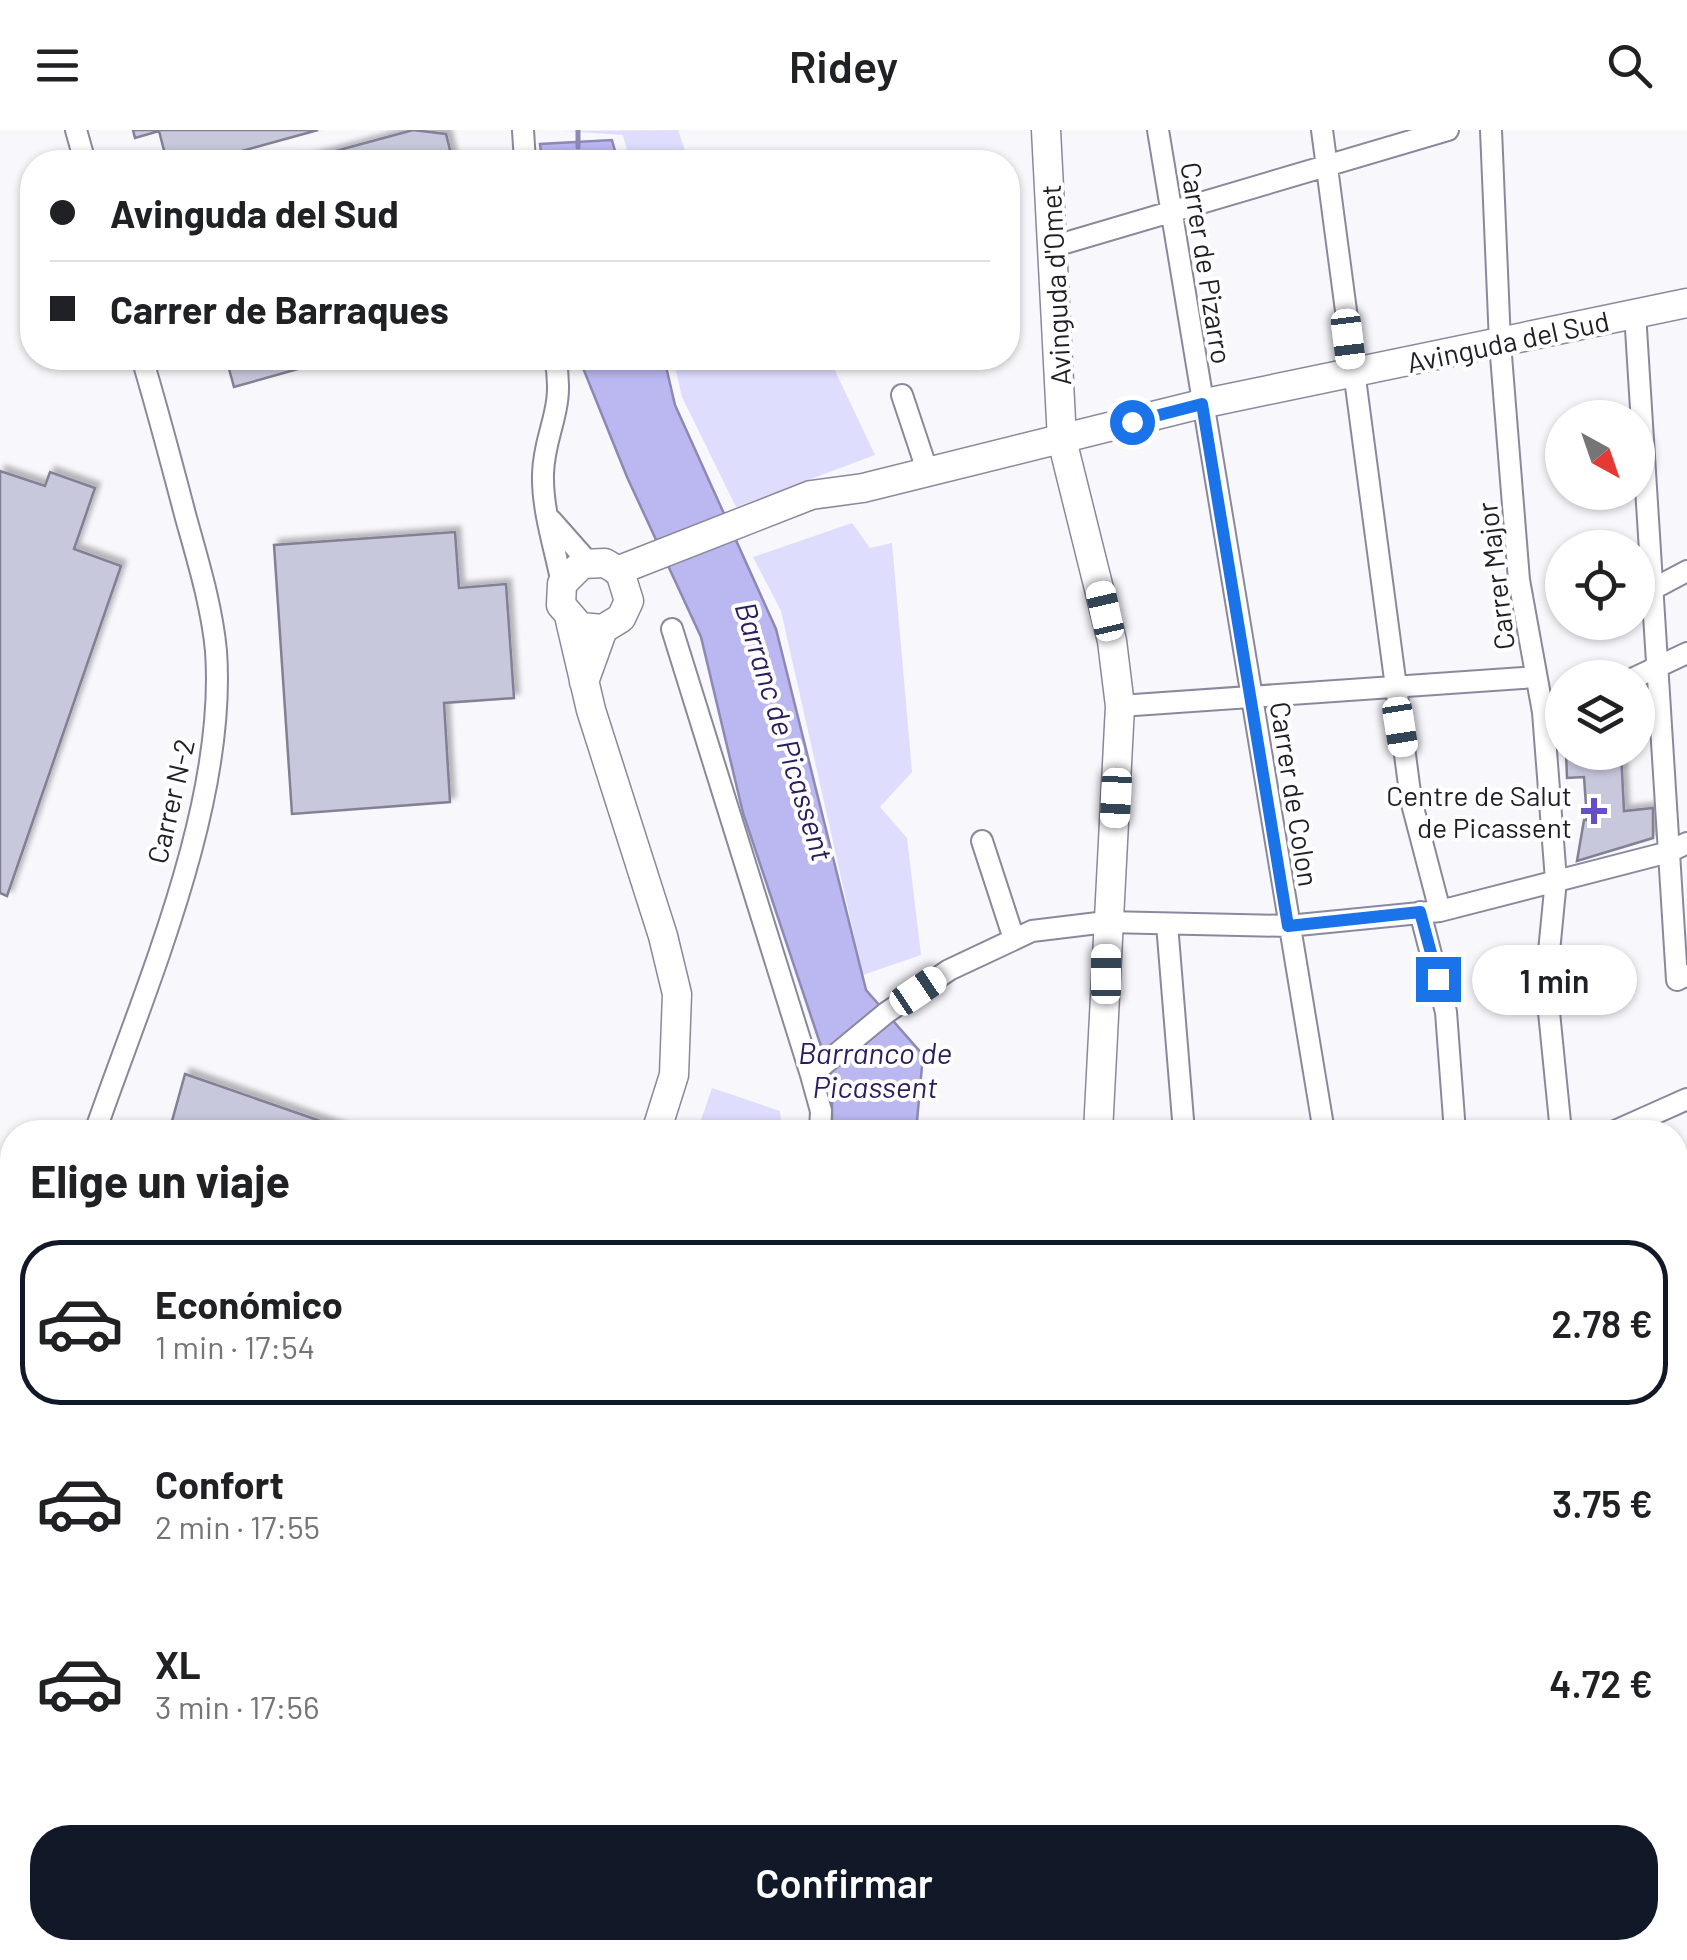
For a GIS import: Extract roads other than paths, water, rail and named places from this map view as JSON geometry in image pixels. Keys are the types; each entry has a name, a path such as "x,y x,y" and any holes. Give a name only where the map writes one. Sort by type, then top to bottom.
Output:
{"street":[{"name":"Avinguda d'Omet","path":"1046,130 1055,246 1062,440 1112,642 1120,706 1098,1120"},
{"name":"Carrer de Pizarro","path":"1158,130 1202,404"},
{"path":"1322,130 1394,690 1446,1012 1454,1120"},
{"path":"1055,246 1325,166 1405,136 1448,130"},
{"name":"Carrer Major","path":"1490,130 1500,343 1520,580 1536,677 1545,694"},
{"name":"Avinguda del Sud","path":"623,583 660,564 812,504 927,470 1202,404 1687,302"},
{"path":"1635,314 1649,530"},
{"name":"Carrer N-2","path":"98,1120 197,827 211,773 216,716 216,649 198,564 145,370"},
{"path":"557,370 556,421 543,470 562,584 561,605 570,620 584,683 676,994 674,1075 660,1120"},
{"path":"902,394 927,470"},
{"name":"Carrer de Colon","path":"1202,404 1322,1120"},
{"path":"550,518 589,562"},
{"path":"562,584 568,574 589,562 605,563 623,583 621,618 603,629 580,627 570,620"},
{"path":"1655,587 1687,571"},
{"path":"1655,620 1678,848 1682,978"},
{"path":"672,628 821,1111 821,1120"},
{"path":"584,683 603,629"},
{"path":"1655,669 1687,653"},
{"path":"1120,706 1394,690 1536,677"},
{"name":"Carrer Major","path":"1554,770 1556,880 1546,982 1559,1120"},
{"path":"982,842 1014,939"},
{"path":"810,1075 886,1012 949,970 1032,931 1106,922 1288,926 1430,912 1678,848"},
{"path":"1167,924 1183,1120"},
{"path":"1640,1120 1687,1099"}],"water":[{"path":"612,140 615,150 541,150 540,144"},
{"name":"Barranco de Picassent","path":"584,370 667,370 675,405 776,629 866,990 923,1055 917,1120 832,1120 832,1079 743,813 701,637 627,477"}],"waterway":[{"name":"Barranc de Picassent","path":"578,130 578,147"}],"place":[{"name":"Centre de Salut de Picassent","path":"1594,811"}]}
